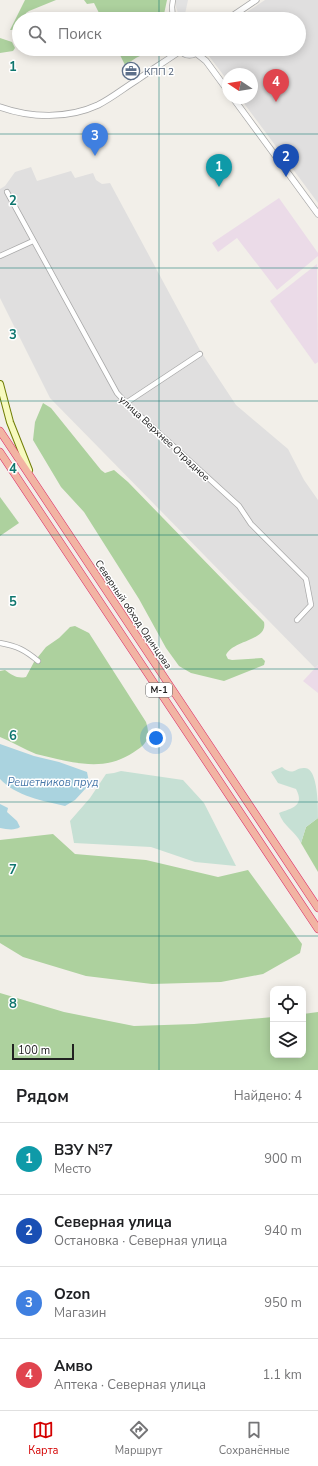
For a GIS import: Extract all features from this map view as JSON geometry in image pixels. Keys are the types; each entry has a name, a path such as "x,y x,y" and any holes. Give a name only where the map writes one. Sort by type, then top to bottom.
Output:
{"highway":[{"name":"Северный обход Одинцова","path":"0,431 318,908"},
{"name":"М-1","path":"0,452 318,929"}],"main road":[{"path":"0,384 7,415 19,447 35,481 51,509"}],"street":[{"path":"172,12 173,0"},
{"path":"238,12 256,0"},
{"path":"0,107 20,113 35,115 52,115 85,110 98,105 113,96 170,56"},
{"path":"202,56 222,83"},
{"path":"237,104 318,214"},
{"name":"улица Верхнее Отрадное","path":"8,192 110,382 126,403 239,506 251,524 306,579 311,605 297,620"},
{"path":"0,256 33,241"},
{"path":"126,403 200,354"},
{"path":"0,643 13,645 26,651 38,661"}],"shaded area":[{"path":"176,0 188,0 185,12 178,12"},
{"path":"265,0 318,0 318,203 244,104 258,104 258,68 222,68 222,73 209,56 306,56 306,12 247,12"},
{"path":"31,167 37,181 71,171 75,178 93,173 96,180 102,184 110,183 201,352 236,405 288,449 304,480 318,500 318,665 315,668 50,398 0,298 0,189 5,186 15,172"},
{"path":"279,198 318,253 318,256 277,290 237,238 218,252 212,243"},
{"path":"317,264 318,362 315,364 270,301"},
{"path":"318,665 318,693 303,681"}],"green space":[{"path":"25,0 56,0 28,12 19,12"},
{"path":"84,0 167,0 164,12 98,12 94,3 87,4"},
{"path":"0,38 12,42 12,51 0,53"},
{"path":"120,56 140,56 134,59 125,65"},
{"path":"43,403 51,408 101,470 105,473 114,470 128,482 264,622 264,628 261,633 256,637 235,646 226,655 228,659 232,660 262,658 265,661 264,665 224,681 191,673 179,666 166,648 139,599 84,512 61,487 33,440 35,422"},
{"path":"0,497 19,523 0,536"},
{"path":"75,626 89,633 146,722 148,736 145,743 134,752 115,761 87,764 67,761 36,754 0,737 0,671 5,670 17,677 26,677 34,662 46,647 59,638 70,627"},
{"path":"282,767 289,771 305,768 313,774 315,781 318,818 306,827 301,843 283,822 279,813 296,806 299,799 296,789 278,783 271,772"},
{"path":"121,771 183,780 204,803 236,866 195,862 151,847 74,843 70,821 90,798 106,774"},
{"path":"318,818 318,872 301,843 306,827"},
{"path":"53,834 75,854 146,860 218,877 248,870 302,944 300,953 263,974 221,982 152,984 86,976 23,957 0,943 0,840"},
{"path":"0,993 64,1012 134,1026 194,1024 270,1017 270,1058 306,1058 306,1014 318,1012 318,1070 0,1070"}],"water":[{"name":"Решетников пруд","path":"0,744 87,772 89,782 98,782 96,787 87,787 75,800 65,806 39,800 22,794 6,785 0,779"},
{"path":"0,804 8,808 7,812 17,821 20,827 13,829 0,828"}],"place":[{"name":"КПП 2","path":"131,71"},
{"name":"Амво","path":"276,102"},
{"name":"Ozon","path":"95,156"},
{"name":"Северная улица","path":"286,177"},
{"name":"ВЗУ №7","path":"219,187"}]}
